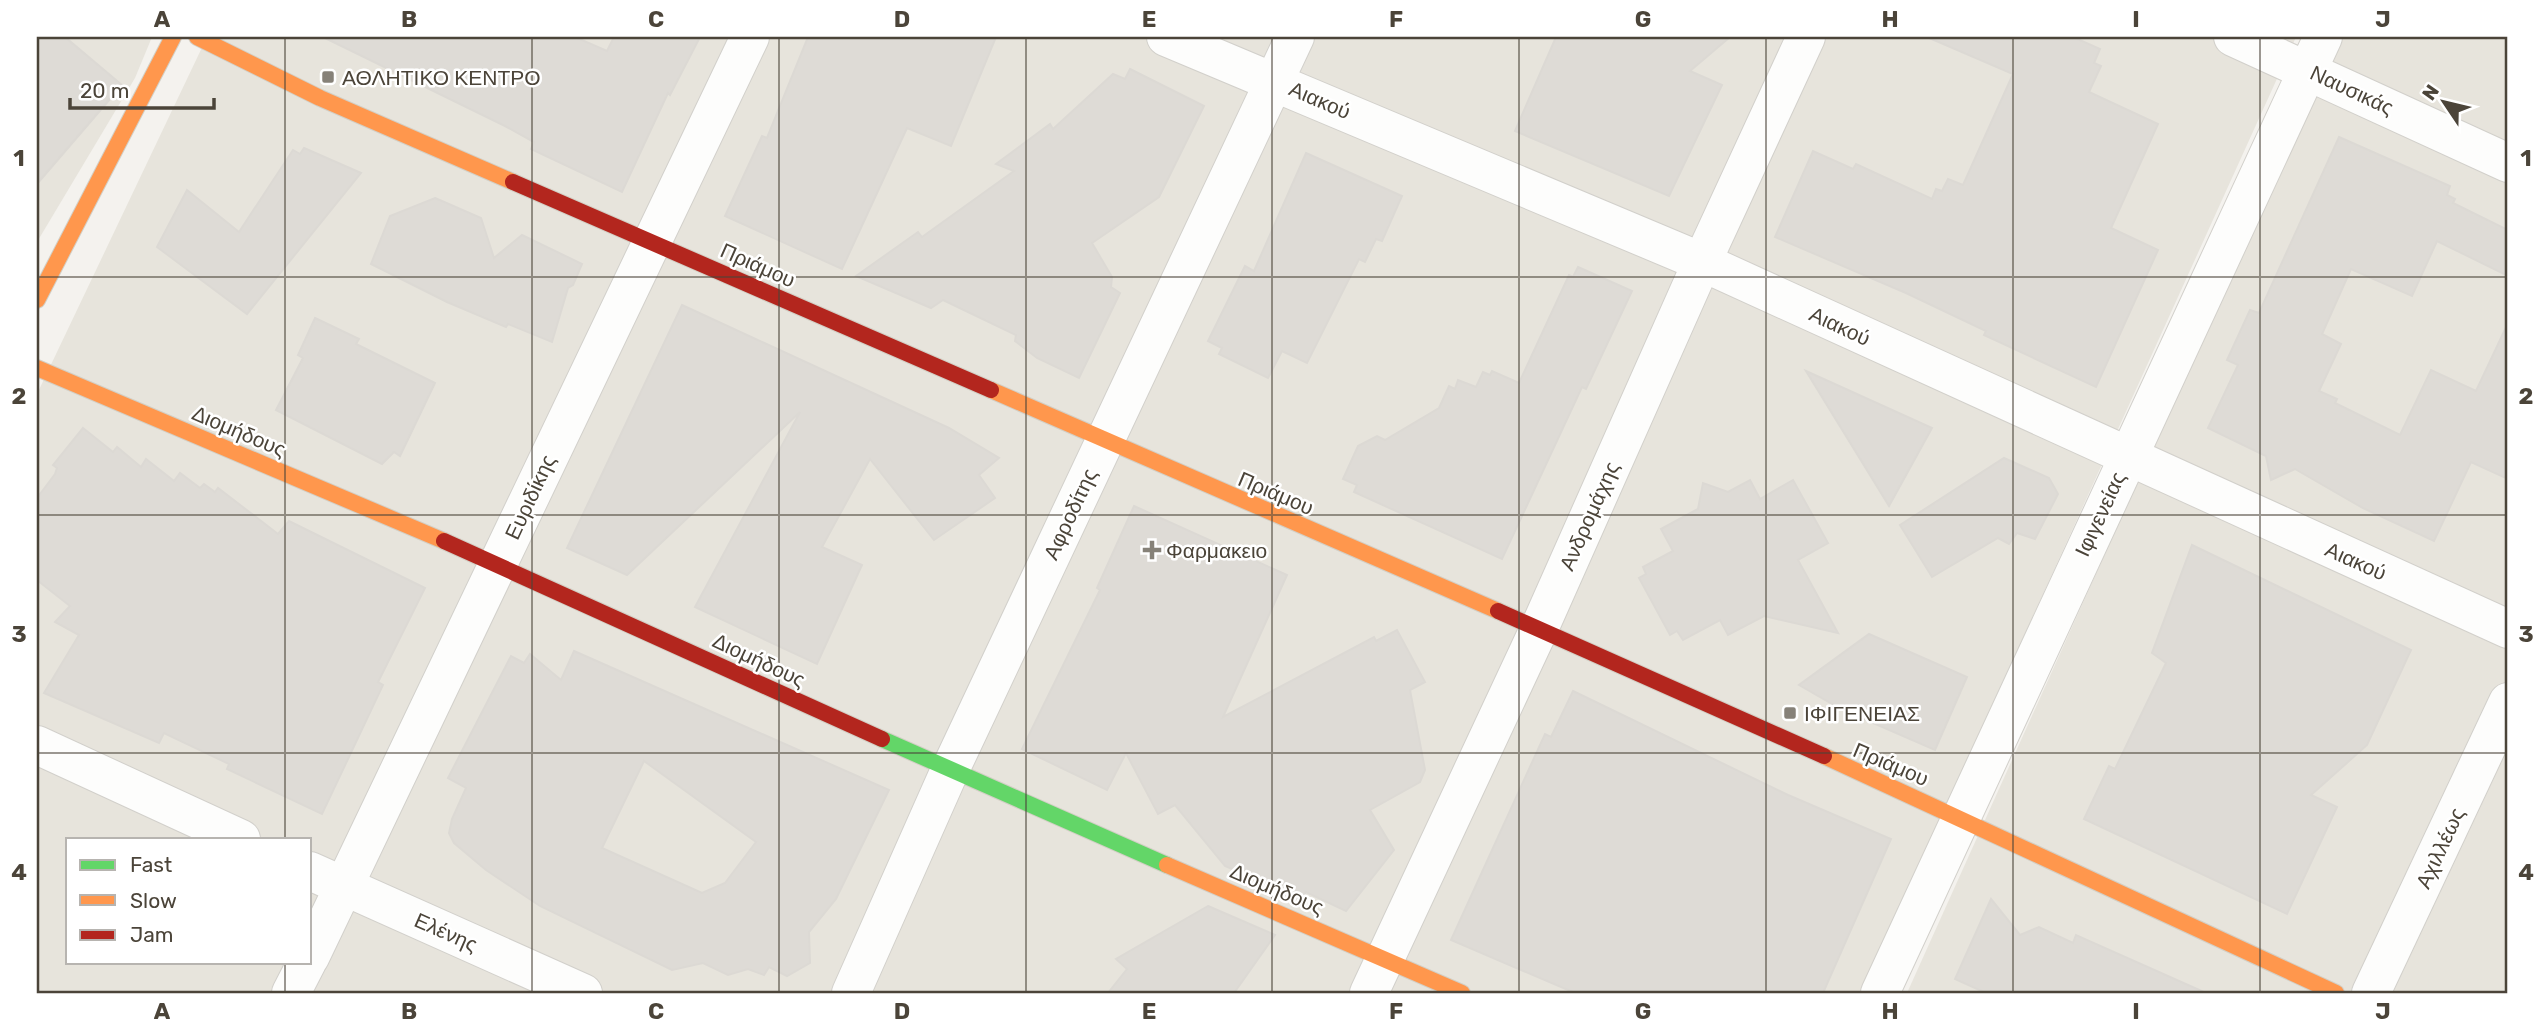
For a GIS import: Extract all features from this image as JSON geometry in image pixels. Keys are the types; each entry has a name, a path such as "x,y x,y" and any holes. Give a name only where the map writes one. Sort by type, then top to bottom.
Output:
{"street":[{"path":"37,300 173,37"},
{"name":"Πριάμου","path":"197,37 320,98 651,240 1104,442 1539,629 1961,817 2336,993"},
{"name":"Ευριδίκης","path":"312,953 750,37"},
{"name":"Αιακού","path":"1166,37 1702,262 2126,458 2508,629"},
{"name":"Αφροδίτης","path":"851,993 950,770 1295,37"},
{"name":"Ανδρομάχης","path":"1369,993 1539,629 1702,262 1806,37"},
{"name":"Ναυσικάς","path":"2233,37 2316,53 2508,163"},
{"name":"Ιφιγενείας","path":"1880,993 2316,53"},
{"name":"Διομήδους","path":"37,368 498,564 950,770 1462,993"},
{"name":"Αχιλλέως","path":"2371,993 2508,702"},
{"path":"37,745 239,838"},
{"name":"Ελένης","path":"312,872 583,993"},
{"path":"291,993 306,964"}],"shaded area":[{"path":"37,37 152,37 135,78 37,242"},
{"path":"207,37 2296,37 1862,993 37,993 37,394"},
{"path":"2338,37 2508,37 2508,993 1907,993"}],"building":[{"path":"37,37 65,37 122,85 37,184"},
{"path":"323,37 575,37 607,51 614,37 700,37 670,95 668,93 622,192 531,149 534,142 505,126"},
{"path":"808,37 996,37 951,146 907,128 842,269 725,216 762,136 767,138"},
{"path":"1556,37 1730,37 1690,71 1722,85 1669,196 1515,131"},
{"path":"1927,37 2073,37 2100,49 2094,63 2101,66 2089,92 2158,124 2111,228 2158,250 2096,387 1984,335 1986,331 1906,293 1775,237 1813,151 1853,169 1856,164 1932,199 1936,189 1942,191 1948,179 1963,185 2013,74"},
{"path":"1130,69 1204,106 1159,197 1092,243 1112,277 1111,287 1120,293 1079,378 1037,358 1015,341 1016,335 943,300 931,308 856,276 918,232 922,237 1014,171 996,164 1050,124 1053,129 1113,74 1125,79"},
{"path":"2339,137 2450,186 2447,195 2455,199 2453,203 2508,230 2508,276 2437,241 2412,296 2351,269 2322,334 2341,344 2319,391 2337,399 2335,403 2400,435 2431,370 2476,391 2508,323 2508,479 2471,462 2434,541 2363,508 2295,469 2271,480 2266,456 2208,428 2238,365 2227,360 2250,310 2259,313"},
{"path":"304,148 361,173 247,314 157,247 187,190 239,232 293,150 300,154"},
{"path":"1306,153 1402,196 1382,241 1376,239 1365,262 1359,259 1307,363 1282,351 1268,378 1219,354 1222,348 1208,341 1245,266 1254,271"},
{"path":"435,198 481,218 494,258 522,235 582,264 573,285 568,288 552,342 508,324 506,327 447,302 371,264 390,216"},
{"path":"1578,267 1632,291 1586,389 1582,387 1502,559 1354,492 1357,485 1343,479 1358,446 1377,436 1385,440 1439,408 1449,386 1455,389 1458,380 1476,387 1483,372 1490,375 1492,371 1519,383 1569,275 1573,277"},
{"path":"682,305 949,428 999,458 979,475 995,498 934,540 870,459 822,547 862,565 817,664 695,607 800,412 627,575 567,548"},
{"path":"315,318 359,339 356,344 435,383 400,456 394,452 382,464 276,410 303,358 298,355"},
{"path":"1806,371 1932,428 1889,506"},
{"path":"83,428 113,452 117,447 141,467 146,459 174,481 180,473 200,488 204,484 215,492 218,488 278,534 289,521 425,588 378,682 383,685 322,814 227,769 229,764 164,733 159,743 44,693 79,635 55,622 70,606 37,580 37,498 55,474 57,468 53,465"},
{"path":"2004,458 2049,478 2058,494 2035,539 2017,533 2009,544 1998,538 1932,577 1900,525"},
{"path":"1750,480 1760,499 1793,480 1828,543 1798,560 1838,633 1764,616 1728,635 1720,620 1683,640 1677,631 1670,635 1639,578 1646,574 1643,567 1673,551 1661,529 1698,509 1703,483 1728,492"},
{"path":"1134,506 1287,575 1223,717 1374,637 1376,641 1397,630 1425,682 1410,690 1425,770 1420,782 1370,810 1394,850 1346,911 1306,892 1301,899 1225,866 1175,805 1158,814 1126,753 1107,790 1022,749 1100,590 1097,588"},
{"path":"2192,545 2411,650 2367,745 2311,795 2337,807 2287,914 2084,819 2109,766 2115,769 2166,663 2152,653"},
{"path":"1869,634 1967,677 1935,750 1841,709 1799,685"},
{"path":"574,651 889,790 836,899 809,932 810,963 787,976 769,967 764,975 748,969 728,975 703,963 672,970 540,906 486,870 454,843 449,833 452,819 466,788 448,778 511,656 524,663 530,654 561,680","holes":["644,761 756,842 725,883 702,893 602,848"]},
{"path":"1573,691 1788,795 1891,839 1823,993 1575,993 1451,940 1545,734 1551,737"},
{"path":"1991,899 2020,935 2039,927 2073,943 2076,935 2206,993 1986,993 1955,979"},
{"path":"1208,906 1275,935 1234,993 1108,993 1127,969 1116,959"}],"traffic: fast":[{"path":"882,739 1167,865"}],"traffic: slow":[{"path":"37,300 173,37"},
{"path":"197,37 320,98 513,182"},
{"path":"37,368 444,541"},
{"path":"991,390 1498,611"},
{"path":"1824,756 2336,993"},
{"path":"1167,865 1462,993"}],"traffic: jam":[{"path":"513,182 991,390"},
{"path":"444,541 882,739"},
{"path":"1498,611 1824,756"}],"place":[{"name":"ΑΘΛΗΤΙΚΟ ΚΕΝΤΡΟ","path":"328,77"},
{"name":"Φαρμακειο","path":"1152,550"},
{"name":"ΙΦΙΓΕΝΕΙΑΣ","path":"1790,713"}]}
